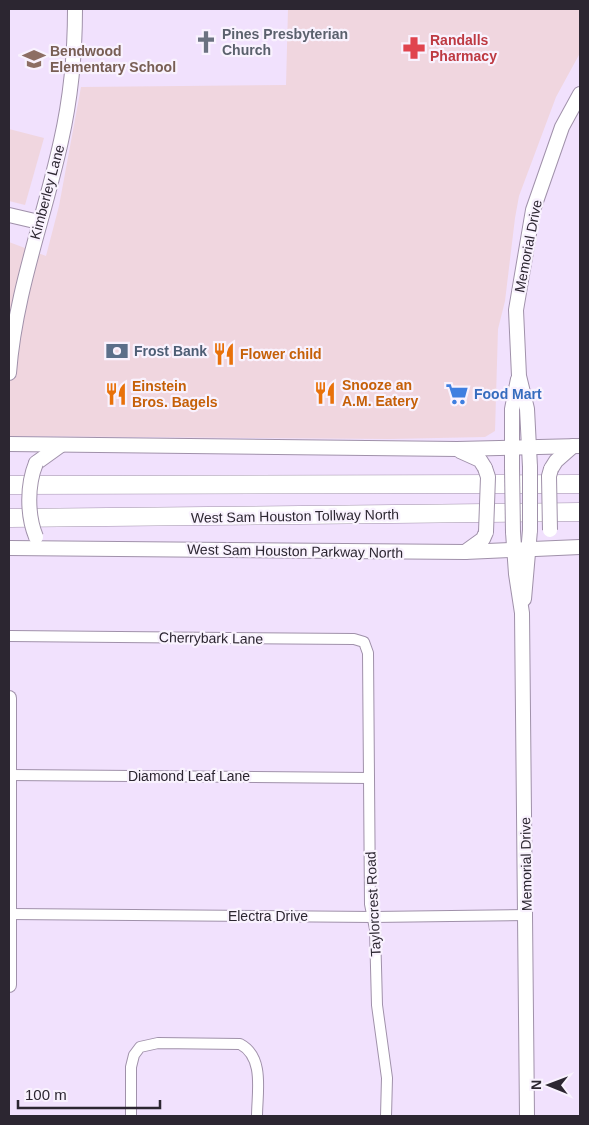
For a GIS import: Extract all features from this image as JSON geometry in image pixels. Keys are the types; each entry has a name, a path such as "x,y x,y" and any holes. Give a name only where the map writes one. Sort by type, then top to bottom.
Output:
{"highway":[{"path":"9,485 580,484"},
{"name":"West Sam Houston Tollway North","path":"9,518 266,517 580,512"}],"main road":[{"name":"Kimberley Lane","path":"9,373 11,340 22,286 65,122 74,53 75,9"},
{"name":"Memorial Drive","path":"522,613 530,550 530,467 527,409 519,376 516,310 533,210 562,127 580,94"},
{"path":"9,215 39,222"},
{"name":"Memorial Drive","path":"519,376 512,409 511,448 514,550 522,613 527,915 527,1116"},
{"path":"9,444 457,449 577,446"},
{"path":"51,549 36,536 31,525 30,475 36,463 61,445"},
{"path":"564,547 552,536 550,530 549,476 556,461 577,446"},
{"path":"457,449 480,460 486,468 488,477 486,532 483,539 465,552"},
{"name":"West Sam Houston Parkway North","path":"9,548 465,552 580,547"},
{"path":"9,698 9,985"}],"street":[{"name":"Cherrybark Lane","path":"9,636 359,640 367,647 368,690"},
{"name":"Taylorcrest Road","path":"368,690 370,904 373,917 377,1005 386,1078 386,1116"},
{"name":"Diamond Leaf Lane","path":"10,775 369,778"},
{"name":"Electra Drive","path":"10,914 373,917 527,915"},
{"path":"131,1116 131,1067 134,1055 140,1047 158,1042 240,1044 252,1054 258,1075 257,1116"}],"shaded area":[{"path":"288,9 580,9 580,53 556,97 519,196 505,301 498,329 495,431 485,437 390,439 9,436 9,242 46,256 59,206 81,87 286,85"},
{"path":"9,129 44,138 25,205 9,201"}],"place":[{"name":"Pines Presbyterian Church","path":"206,42"},
{"name":"Randalls Pharmacy","path":"414,48"},
{"name":"Bendwood Elementary School","path":"34,59"},
{"name":"Frost Bank","path":"117,351"},
{"name":"Flower child","path":"224,354"},
{"name":"Snooze an A.M. Eatery","path":"325,393"},
{"name":"Einstein Bros. Bagels","path":"116,394"},
{"name":"Food Mart","path":"457,394"}]}
